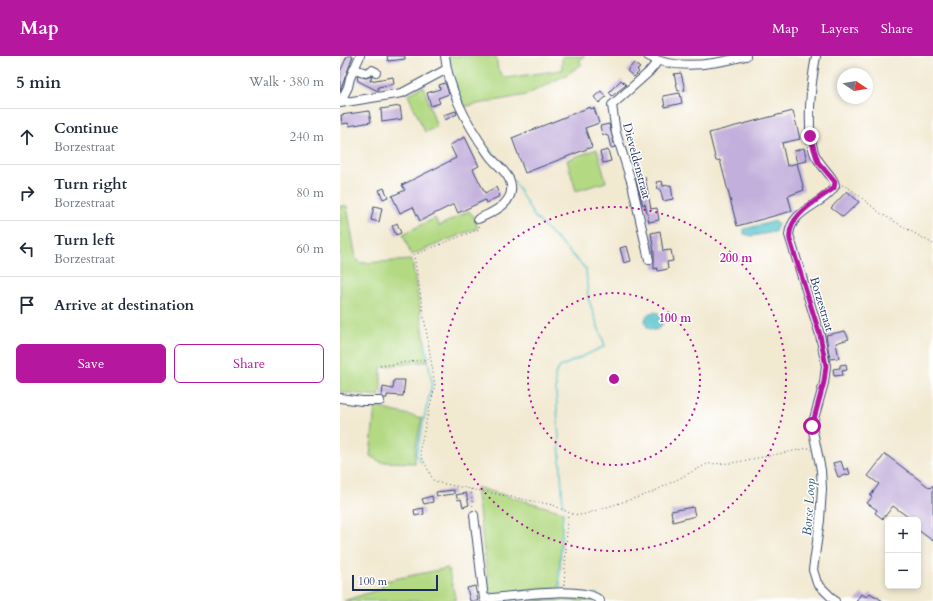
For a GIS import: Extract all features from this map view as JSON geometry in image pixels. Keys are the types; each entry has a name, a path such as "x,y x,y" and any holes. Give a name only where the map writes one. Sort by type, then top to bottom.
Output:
{"street":[{"path":"360,56 355,69 352,72 342,103 402,93 446,69"},
{"path":"445,56 446,69 468,126 490,158 502,168 510,182 509,193 505,204 501,208 478,220"},
{"path":"648,56 658,61 686,65 746,56"},
{"path":"816,56 810,136 818,162 833,179 835,184"},
{"name":"Dieveldenstraat","path":"649,260 632,184 616,133 612,105 649,72 658,61"},
{"path":"355,69 366,73 372,70 376,72"},
{"name":"Borzestraat","path":"835,184 834,188 799,215 790,229 790,240 820,335 826,366 824,382 812,426 821,475 822,498 814,575 819,587 835,601"},
{"path":"340,398 362,401 380,401"},
{"path":"474,515 484,599 562,593 590,594 600,601"}],"path":[{"path":"835,184 851,189 880,213 933,244"},
{"path":"478,220 479,229 414,255 435,385 420,448 421,455 433,480 440,483 553,505 568,512 582,515 651,493 677,478 707,464 732,463 816,447"},
{"path":"380,366 430,359"},
{"path":"470,488 474,515"},
{"path":"562,593 564,588 568,512"}],"green space":[{"path":"448,56 496,56 498,70 505,78 562,70 562,56 585,56 579,61 582,64 568,74 526,95 462,107 450,70"},
{"path":"423,86 437,127 425,132 408,95"},
{"path":"597,149 606,182 576,191 567,160"},
{"path":"340,206 347,206 356,259 361,263 412,260 428,361 381,367 381,385 379,396 340,392"},
{"path":"469,211 476,219 477,228 411,255 403,234 435,218 439,226"},
{"path":"375,407 422,418 415,449 415,463 381,462 370,456"},
{"path":"476,487 563,512 559,587 490,597"},
{"path":"448,568 456,601 344,601 383,588 380,582"},
{"path":"580,596 595,601 529,601"}],"water":[{"path":"776,221 778,224 775,232 752,236 744,234 744,229"},
{"path":"654,312 660,315 663,321 660,327 654,330 648,327 645,321 648,315"}],"building":[{"path":"347,56 353,56 340,91 340,72"},
{"path":"387,56 405,56 405,59 388,61"},
{"path":"634,63 640,68 637,70 639,72 634,77 627,71"},
{"path":"681,73 685,90 678,91 674,74"},
{"path":"357,76 366,78 372,76 370,81 393,77 394,84 378,87 378,91 358,81"},
{"path":"621,80 626,85 612,96 609,92"},
{"path":"445,83 449,94 438,98 440,103 431,106 427,93 440,89 439,85"},
{"path":"601,91 606,97 599,103 594,97"},
{"path":"680,93 682,103 665,107 663,96"},
{"path":"400,106 402,119 382,122 381,109"},
{"path":"590,107 591,109 594,108 599,123 585,128 592,147 525,173 512,138"},
{"path":"369,111 371,122 349,126 348,123 342,124 341,115"},
{"path":"456,111 457,114 445,120 443,115"},
{"path":"793,111 800,139 782,143 787,166 797,163 804,190 788,196 792,211 737,226 720,160 716,161 709,133"},
{"path":"609,124 615,147 611,148 608,136 602,134 600,126"},
{"path":"465,137 479,166 473,169 485,193 496,187 500,196 486,203 485,200 458,213 454,204 420,221 413,207 400,213 392,196 405,190 402,185 456,158 450,145"},
{"path":"804,148 807,161 797,163 794,151"},
{"path":"608,150 611,161 603,163 600,152"},
{"path":"645,177 651,209 657,208 659,220 649,222 645,204 643,205 642,202 636,179"},
{"path":"662,181 663,186 671,185 673,199 663,201 660,189 658,189 656,182"},
{"path":"384,188 388,197 383,199 379,190"},
{"path":"847,191 859,202 843,217 831,208"},
{"path":"374,206 382,208 379,222 371,220"},
{"path":"397,223 401,233 396,235 392,226"},
{"path":"660,231 663,251 671,250 673,261 667,262 668,269 658,271 657,268 654,269 654,253 651,233"},
{"path":"627,246 631,261 624,263 620,248"},
{"path":"845,331 849,339 836,343 839,358 830,359 826,335"},
{"path":"846,364 847,370 842,371 843,375 834,376 833,369 840,368 840,365"},
{"path":"394,380 405,380 403,396 387,395 387,398 384,398 382,396 383,387 393,389"},
{"path":"885,454 930,488 933,485 933,541 921,532 921,517 908,517 893,506 883,519 875,513 877,510 867,503 872,497 870,496 879,484 868,476"},
{"path":"841,461 844,470 848,468 850,474 838,477 833,463"},
{"path":"454,490 454,494 437,496 436,492"},
{"path":"466,493 469,505 463,507 461,499 458,500 456,495"},
{"path":"432,496 433,502 424,504 422,499"},
{"path":"693,507 695,516 673,522 671,511"},
{"path":"423,508 424,514 415,516 414,510"},
{"path":"475,586 478,601 470,601 467,588"},
{"path":"870,593 883,601 856,601 861,594 867,597"}],"waterway":[{"path":"455,83 463,104"},
{"path":"489,149 503,164"},
{"path":"514,181 534,216 586,269 588,298 605,346 560,367 555,374 563,506"},
{"name":"Borse Loop","path":"786,227 792,218"},
{"path":"421,463 416,454 432,383 425,343"},
{"path":"561,590 559,573 563,512"},
{"path":"595,593 601,598"},
{"path":"508,600 546,597"}],"route":[{"path":"810,136 813,151 818,162 835,182 834,188 799,215 791,224 789,235 820,335 826,366 824,382 815,410 812,426"}]}
